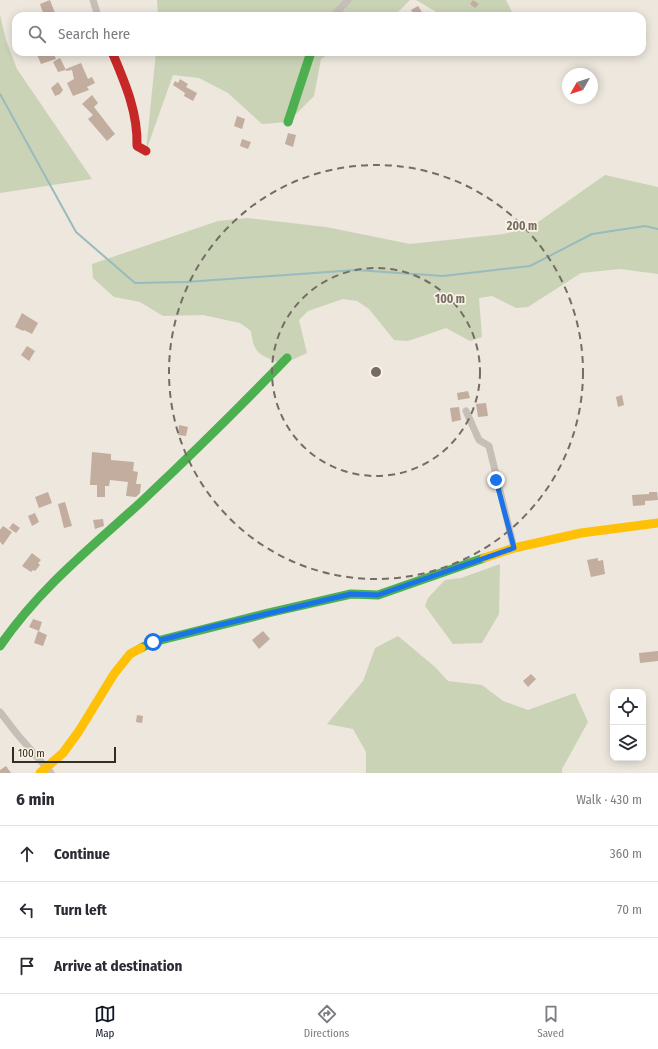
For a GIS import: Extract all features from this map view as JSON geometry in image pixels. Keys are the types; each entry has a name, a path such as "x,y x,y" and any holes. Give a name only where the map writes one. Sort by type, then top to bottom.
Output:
{"street":[{"path":"93,0 97,12"},
{"path":"337,12 348,0"},
{"path":"113,56 135,114 138,133 137,146 146,151"},
{"path":"288,122 310,56"},
{"path":"0,646 11,629 47,588 191,455 287,358"},
{"path":"466,411 479,440 489,446 514,548"},
{"path":"0,712 46,771 63,753 79,731 114,674 130,654 153,642 261,614 351,594 378,595 514,548 581,533 658,523"}],"green space":[{"path":"157,0 410,0 398,12 158,12"},
{"path":"416,0 506,0 512,12 436,12"},
{"path":"0,15 6,40 17,69 92,179 0,193"},
{"path":"156,56 325,56 321,59 314,96 288,122 262,124 228,93 199,78 173,75 146,151"},
{"path":"605,175 658,187 658,274 620,269 581,273 528,307 516,308 492,296 479,298 482,337 470,341 446,328 408,341 394,340 369,309 357,301 343,299 308,311 299,320 307,353 283,364 260,354 254,345 251,331 240,323 203,315 163,316 140,302 114,297 93,278 92,264 218,221 247,218 326,227 410,244 504,234 531,227"},
{"path":"500,564 499,614 482,643 453,644 425,606 428,598 445,580 461,578"},
{"path":"398,636 435,667 448,681 482,685 503,701 528,710 575,693 588,722 562,769 562,773 366,773 366,752 353,729 327,724 363,681 375,648"}],"building":[{"path":"50,0 55,12 43,12 40,4"},
{"path":"473,0 479,4 475,8 470,4"},
{"path":"418,6 422,12 412,12 411,10"},
{"path":"38,56 55,56 56,59 41,64"},
{"path":"60,58 66,70 58,72 53,62"},
{"path":"81,63 88,79 92,77 95,83 87,87 89,90 73,96 67,83 74,79 72,70 66,71 66,69"},
{"path":"180,79 188,84 186,87 197,93 193,101 184,96 185,93 173,85 175,81 178,83"},
{"path":"58,82 63,90 60,94 55,96 51,88"},
{"path":"92,95 98,103 94,107 115,134 107,141 88,119 93,115 82,104"},
{"path":"237,116 245,119 242,129 234,126"},
{"path":"288,133 296,135 293,147 285,144"},
{"path":"242,139 251,142 248,149 240,146"},
{"path":"22,313 38,323 32,334 15,327"},
{"path":"27,346 35,351 29,361 21,355"},
{"path":"468,391 470,398 458,400 457,393"},
{"path":"622,395 624,405 618,407 616,397"},
{"path":"486,403 488,416 478,417 476,404"},
{"path":"459,407 461,420 452,422 450,408"},
{"path":"179,425 188,427 186,436 178,435"},
{"path":"92,452 111,454 111,460 134,462 133,471 138,472 136,484 141,484 140,493 136,497 126,496 128,482 110,480 109,486 105,486 105,497 97,497 97,485 90,485"},
{"path":"48,492 52,503 39,508 35,497"},
{"path":"649,492 657,492 658,500 645,501 645,505 633,506 632,495 649,494"},
{"path":"65,502 72,526 64,528 58,504"},
{"path":"35,513 39,522 32,526 28,516"},
{"path":"103,519 104,526 95,529 93,520"},
{"path":"13,523 20,528 16,533 9,528"},
{"path":"3,526 12,532 3,545 0,542 0,530"},
{"path":"32,553 41,560 38,563 40,565 35,571 33,570 31,572 22,566"},
{"path":"598,558 598,561 603,560 605,574 591,577 587,560"},
{"path":"33,619 42,622 39,631 29,627"},
{"path":"38,631 47,635 43,646 34,643"},
{"path":"263,631 270,639 259,649 252,640"},
{"path":"658,651 658,661 640,663 639,653"},
{"path":"531,674 536,679 528,687 523,681"},
{"path":"137,715 143,716 142,723 136,722"},
{"path":"6,766 11,773 0,773 0,770"}],"waterway":[{"path":"0,94 76,232 135,283 186,282 356,270 443,276 530,266 592,234 645,226 658,229"}],"traffic: fast":[{"path":"288,122 310,56"},
{"path":"0,646 31,606 48,588 177,468 287,358"},
{"path":"141,648 153,642 351,594 378,595 484,558"}],"traffic: slow":[{"path":"484,558 514,548 581,533 658,523"},
{"path":"40,773 63,753 79,731 114,674 130,654 141,648"}],"traffic: jam":[{"path":"114,56 126,86 133,109 137,133 137,146 146,151"}],"route":[{"path":"153,642 351,594 378,595 514,548 496,480"}]}
